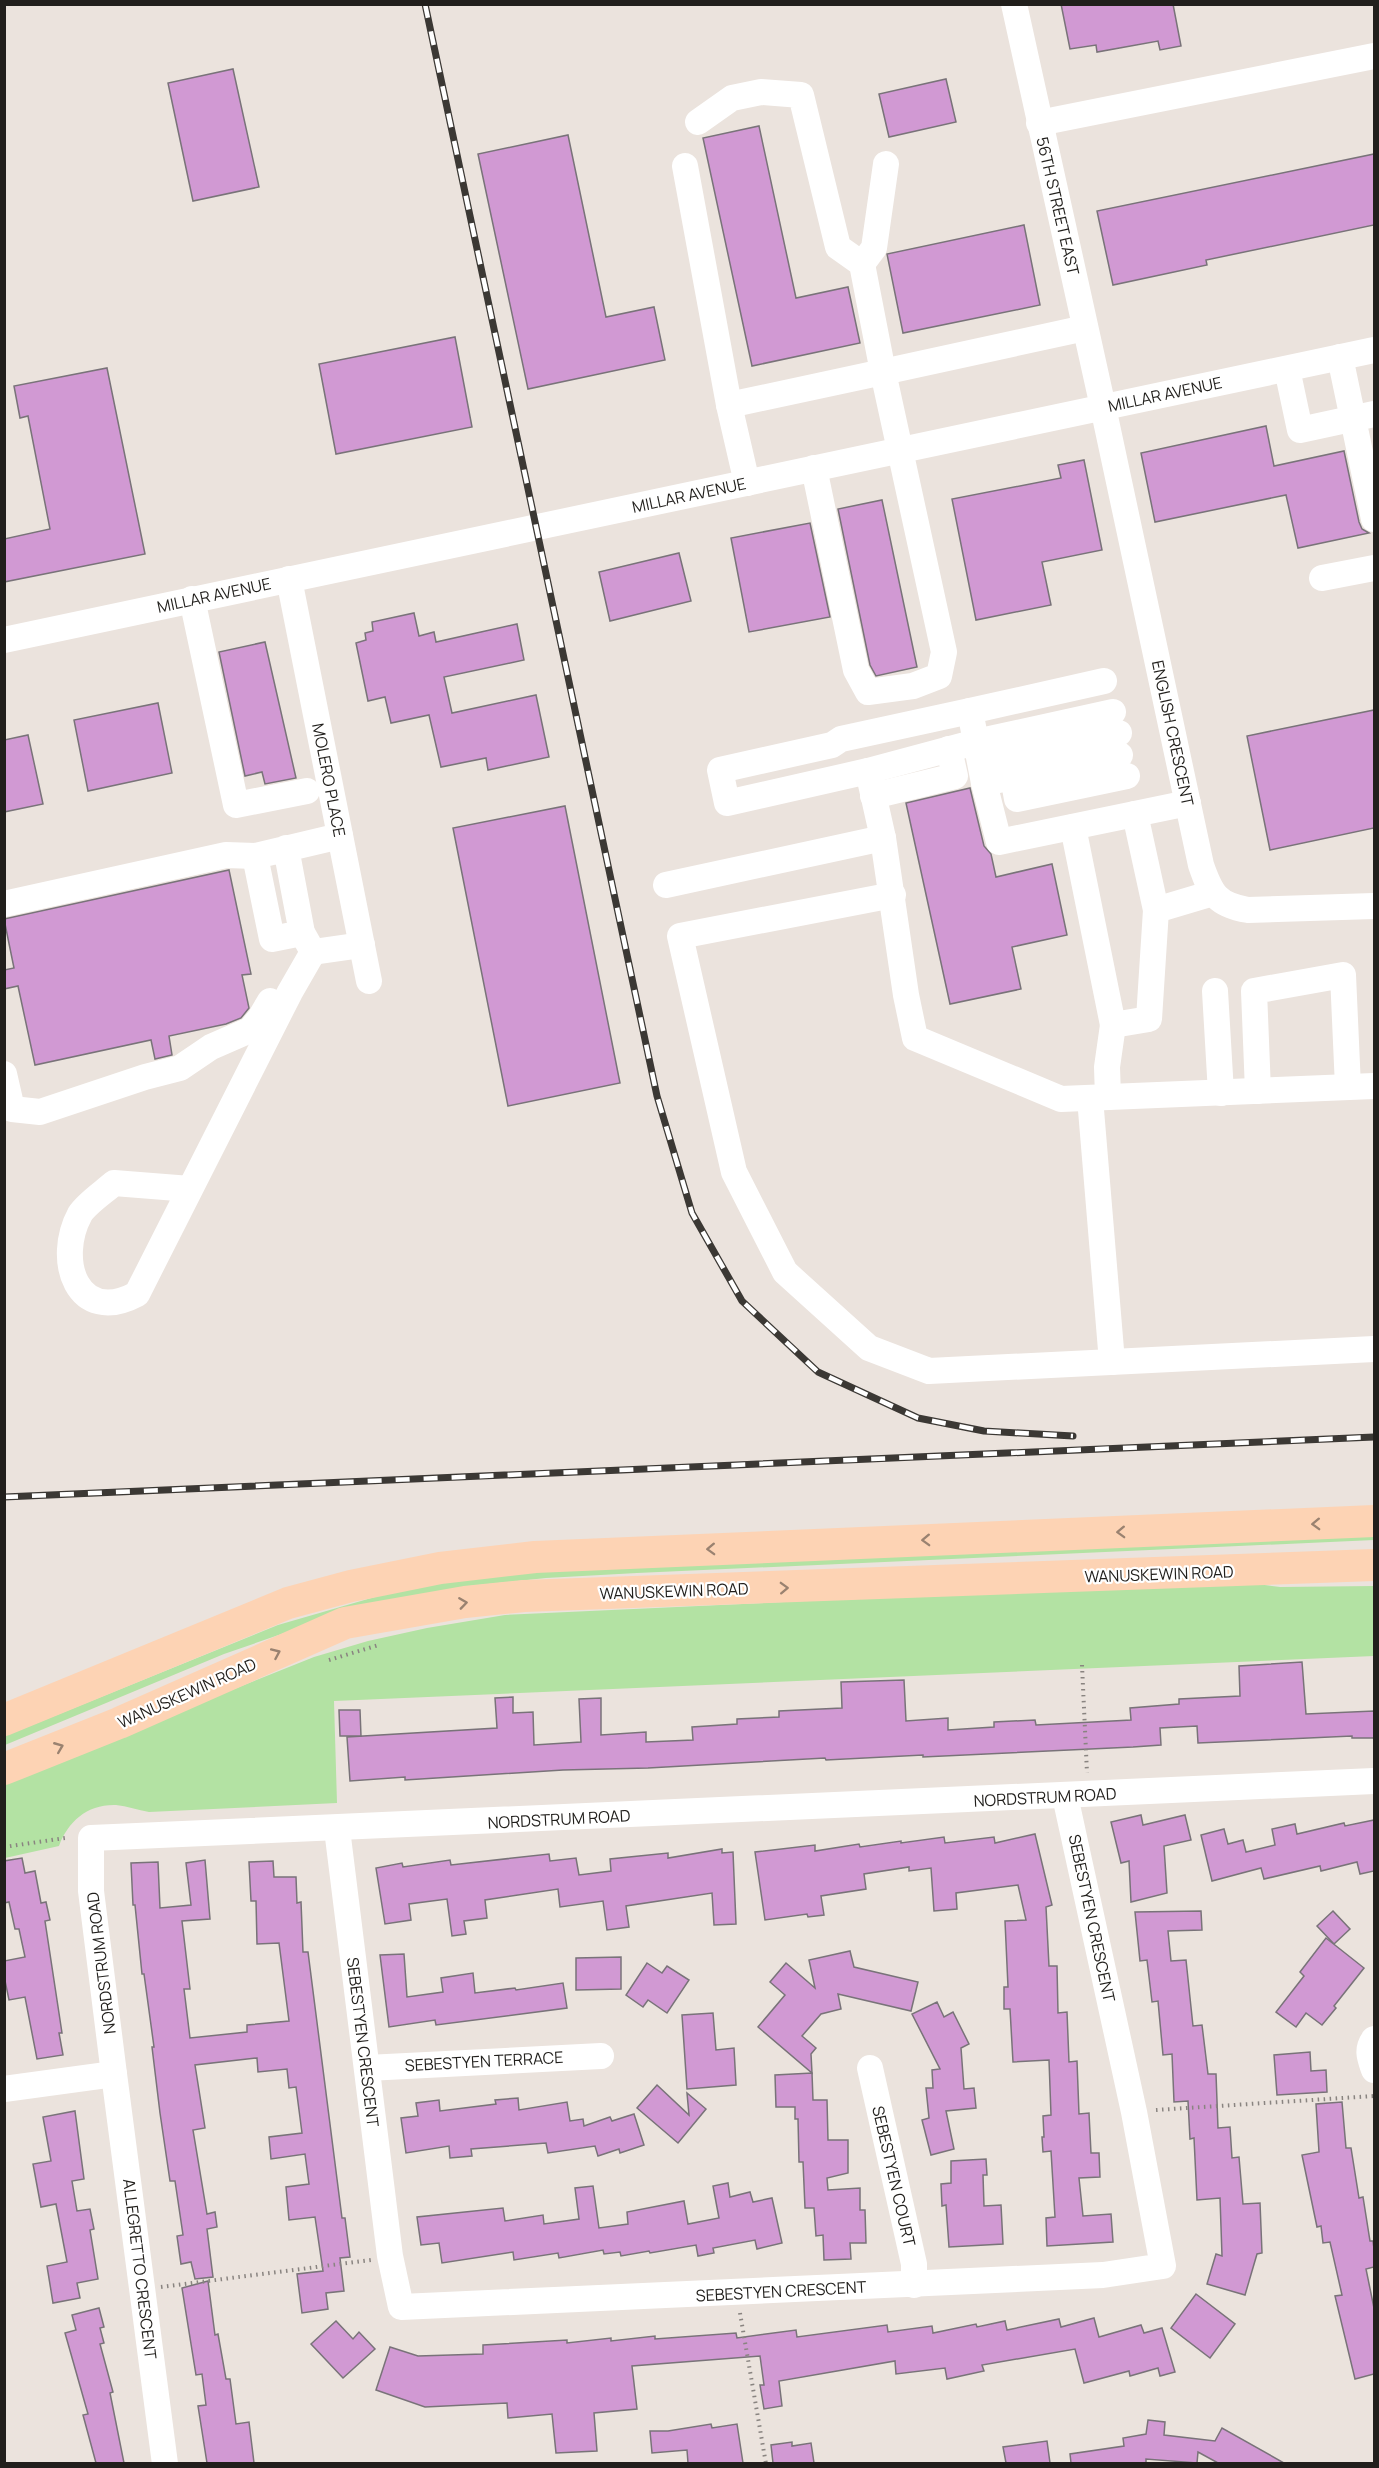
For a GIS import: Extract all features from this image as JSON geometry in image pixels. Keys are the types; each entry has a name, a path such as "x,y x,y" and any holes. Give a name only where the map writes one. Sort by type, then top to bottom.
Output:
{"main road":[{"path":"4,1720 288,1604 351,1586 440,1568 535,1557 1374,1521"},
{"name":"WANUSKEWIN ROAD","path":"4,1769 119,1723 345,1623 465,1602 524,1596 1374,1565"}],"street":[{"name":"56TH STREET EAST","path":"1014,4 1103,407"},
{"path":"1039,123 1374,56"},
{"path":"698,122 732,98 761,92 801,95 838,247 862,264 899,452 944,652 939,676 913,686 868,693 856,670 814,468"},
{"path":"862,264 874,249 886,164"},
{"path":"685,166 729,405 747,483"},
{"path":"729,405 1085,328"},
{"name":"MILLAR AVENUE","path":"4,640 1374,350"},
{"path":"1340,357 1364,416 1374,519"},
{"path":"1287,369 1300,430 1364,416"},
{"name":"ENGLISH CRESCENT","path":"1103,407 1201,865 1213,893"},
{"path":"1322,578 1374,568"},
{"name":"MOLERO PLACE","path":"289,579 369,981"},
{"path":"192,599 236,805 307,791"},
{"path":"980,763 1120,744 1013,777 980,763 949,749 868,771 727,803 720,770 832,745 841,739 1104,681"},
{"path":"970,711 999,842 1188,803"},
{"path":"873,796 955,777 949,749"},
{"path":"868,771 883,838 906,995 915,1038 1060,1099 1374,1086"},
{"path":"1113,1025 1149,1019 1156,910 1135,814"},
{"path":"1073,827 1113,1025 1107,1067 1099,1097 1112,1362"},
{"path":"4,904 226,855 255,856 340,836"},
{"path":"666,885 883,838"},
{"path":"190,1189 114,1183 81,1213 69,1250 72,1279 81,1291 93,1300 106,1303 122,1302 137,1294 190,1189 305,952 286,848"},
{"path":"255,856 272,939 305,952 362,945"},
{"path":"1156,910 1213,893 1215,898 1231,908 1248,910 1374,906"},
{"path":"893,895 680,936 734,1172 785,1272 869,1348 929,1371 1374,1349"},
{"path":"4,1074 12,1109 40,1112 145,1077 180,1068 211,1047 250,1030 305,952"},
{"path":"1258,1091 1254,991 1343,975 1347,1087"},
{"path":"1215,991 1221,1093"},
{"name":"NORDSTRUM ROAD","path":"114,2074 92,1891 91,1838 337,1829 1374,1781"},
{"name":"SEBESTYEN CRESCENT","path":"337,1829 390,2256 401,2307 914,2285 1103,2276 1163,2266 1137,2122 1065,1796"},
{"path":"1374,2039 1370,2044 1369,2055 1374,2070"},
{"name":"SEBESTYEN TERRACE","path":"367,2068 600,2056"},
{"name":"SEBESTYEN COURT","path":"870,2068 914,2264 914,2285"},
{"path":"4,2089 114,2074"},
{"name":"ALLEGRETTO CRESCENT","path":"114,2074 165,2463"}],"path":[{"path":"322,1662 387,1643"},
{"path":"1082,1665 1086,1773 1091,1795"},
{"path":"4,1847 65,1838"},
{"path":"1152,2110 1374,2096"},
{"path":"160,2287 368,2260"},
{"path":"740,2310 766,2463"}],"green space":[{"path":"1374,1533 1374,1540 637,1573 546,1578 469,1586 325,1619 224,1654 5,1745 5,1736 278,1625 399,1590 495,1574"},
{"path":"1235,1581 1280,1587 1374,1586 1374,1656 334,1701 337,1803 149,1812 106,1805 80,1816 68,1829 59,1846 5,1858 5,1781 314,1657 368,1641 505,1615"}],"building":[{"path":"1061,4 1173,4 1181,46 1160,50 1158,41 1097,52 1096,45 1070,49"},
{"path":"233,69 259,187 193,201 168,83"},
{"path":"946,79 956,122 889,137 879,94"},
{"path":"759,126 796,298 848,287 860,343 752,366 703,138"},
{"path":"568,135 606,317 654,307 665,360 528,389 478,154"},
{"path":"1374,154 1374,225 1206,260 1207,265 1113,285 1097,211"},
{"path":"1024,225 1040,305 903,333 887,254"},
{"path":"455,337 472,427 336,454 319,364"},
{"path":"107,368 145,554 4,582 4,539 50,529 28,416 20,418 14,386"},
{"path":"1266,426 1274,466 1344,451 1359,522 1362,529 1369,533 1298,548 1286,495 1155,522 1141,453"},
{"path":"1084,460 1102,550 1042,562 1051,605 976,620 952,499 1061,478 1058,465"},
{"path":"882,500 917,667 876,676 870,665 838,509"},
{"path":"810,523 830,617 749,632 731,538"},
{"path":"679,553 691,601 610,621 599,572"},
{"path":"414,613 419,636 434,632 436,642 517,624 524,660 444,677 452,713 536,695 549,757 488,770 486,758 441,767 429,715 391,723 385,697 368,701 356,643 366,640 365,633 373,631 372,622"},
{"path":"265,642 296,778 265,784 262,772 245,776 219,652"},
{"path":"158,703 172,773 88,791 74,720"},
{"path":"1374,710 1374,828 1270,850 1247,736"},
{"path":"28,735 43,804 4,812 4,740"},
{"path":"970,788 984,846 991,854 996,877 1052,864 1067,935 1012,947 1021,989 950,1004 906,803"},
{"path":"565,806 620,1083 508,1106 453,828"},
{"path":"229,870 251,974 242,975 249,1008 241,1018 226,1024 169,1036 172,1055 155,1059 151,1040 35,1065 18,986 4,989 4,970 14,968 4,919"},
{"path":"1302,1662 1306,1714 1374,1711 1374,1738 1352,1738 1352,1736 1198,1743 1197,1726 1160,1728 1161,1745 1133,1747 923,1757 923,1755 826,1760 825,1758 350,1781 347,1737 497,1728 495,1698 513,1697 513,1713 533,1712 534,1745 581,1742 579,1699 601,1698 601,1735 646,1732 646,1742 693,1740 692,1727 737,1724 737,1719 779,1717 779,1711 842,1708 841,1682 904,1680 906,1721 948,1718 948,1730 994,1727 994,1722 1035,1720 1036,1725 1131,1720 1130,1708 1179,1704 1179,1699 1240,1696 1239,1666"},
{"path":"339,1710 360,1710 361,1736 340,1736"},
{"path":"1141,1815 1143,1825 1185,1815 1191,1840 1164,1846 1167,1893 1131,1902 1129,1861 1121,1863 1111,1822"},
{"path":"1374,1820 1374,1871 1360,1874 1357,1862 1321,1871 1320,1866 1264,1879 1261,1868 1212,1881 1201,1835 1224,1829 1228,1844 1243,1840 1246,1852 1275,1845 1272,1829 1295,1824 1297,1834 1344,1823 1345,1826"},
{"path":"1035,1834 1052,1905 1046,1907 1049,1966 1057,1966 1058,2013 1067,2012 1069,2062 1077,2061 1079,2114 1089,2113 1091,2153 1099,2153 1100,2177 1079,2178 1083,2216 1111,2214 1113,2242 1047,2246 1046,2218 1055,2217 1051,2151 1043,2152 1042,2137 1044,2137 1043,2116 1051,2115 1049,2060 1013,2062 1010,2009 1004,2009 1004,1987 1008,1987 1005,1921 1026,1920 1018,1885 956,1893 957,1909 934,1911 931,1868 909,1871 909,1867 864,1874 866,1889 821,1896 824,1915 808,1917 807,1914 765,1920 755,1852 815,1845 815,1851 859,1844 860,1847 944,1837 945,1843 994,1837 995,1843"},
{"path":"722,1849 722,1853 733,1852 736,1924 714,1925 712,1893 626,1906 629,1927 607,1930 603,1901 560,1907 558,1889 485,1900 487,1918 464,1921 466,1934 452,1936 447,1899 409,1904 411,1920 385,1924 376,1868 402,1863 403,1867 450,1860 451,1865 549,1854 550,1861 576,1858 579,1875 611,1871 610,1859 668,1853 668,1858"},
{"path":"22,1858 25,1873 35,1871 41,1903 46,1902 50,1920 45,1921 62,2033 59,2033 63,2055 37,2059 25,1997 9,2000 4,1976 4,1961 25,1957 19,1929 15,1929 9,1902 4,1903 4,1861"},
{"path":"205,1860 210,1919 182,1921 190,1989 184,1989 190,2038 247,2032 247,2025 289,2021 279,1943 257,1944 256,1901 251,1901 249,1862 273,1861 274,1877 296,1877 297,1903 301,1902 303,1952 308,1952 342,2218 345,2218 350,2257 340,2258 344,2291 326,2293 328,2309 302,2313 297,2274 323,2271 315,2217 289,2220 286,2187 309,2184 305,2154 271,2159 269,2137 302,2133 296,2087 289,2088 287,2069 258,2072 257,2058 195,2065 205,2128 193,2130 207,2214 215,2212 217,2227 207,2229 213,2277 195,2279 191,2262 181,2264 177,2236 183,2235 175,2181 170,2181 160,2113 152,2047 154,2047 144,1974 142,1974 135,1905 133,1905 131,1863 158,1862 160,1908 191,1905 186,1863"},
{"path":"1201,1911 1202,1930 1168,1931 1171,1961 1186,1960 1193,2026 1202,2025 1208,2074 1216,2074 1218,2128 1230,2127 1232,2158 1239,2157 1243,2204 1260,2203 1262,2253 1257,2254 1245,2295 1207,2284 1216,2254 1222,2256 1220,2198 1197,2200 1194,2138 1190,2139 1188,2101 1174,2102 1172,2054 1163,2055 1158,2001 1152,2002 1147,1960 1140,1961 1135,1912"},
{"path":"1333,1911 1350,1929 1334,1944 1317,1926"},
{"path":"1326,1938 1364,1968 1322,2025 1306,2013 1296,2027 1276,2012 1304,1976 1300,1972"},
{"path":"850,1951 854,1967 918,1982 911,2011 838,1994 841,2009 821,2014 802,2036 816,2048 811,2054 812,2073 758,2027 785,1995 770,1982 786,1963 815,1988 809,1960"},
{"path":"404,1954 407,1997 443,1992 441,1978 473,1973 475,1993 563,1983 567,2008 436,2025 435,2020 389,2027 380,1955"},
{"path":"621,1957 621,1989 576,1990 576,1958"},
{"path":"647,1963 662,1973 667,1966 689,1980 667,2013 648,2000 643,2007 626,1995"},
{"path":"937,2002 944,2017 953,2012 969,2044 961,2048 964,2089 974,2088 976,2108 946,2111 954,2149 931,2155 922,2120 929,2118 926,2088 933,2088 932,2070 940,2069 912,2014"},
{"path":"713,2013 716,2050 734,2048 736,2085 687,2089 682,2015"},
{"path":"1310,2052 1311,2071 1326,2070 1327,2092 1277,2095 1274,2055"},
{"path":"812,2073 813,2100 827,2100 828,2140 848,2140 848,2173 827,2178 828,2190 860,2188 860,2210 865,2210 866,2243 850,2243 851,2259 824,2260 823,2235 816,2236 814,2208 805,2208 803,2162 799,2162 798,2119 795,2119 795,2107 776,2107 775,2075"},
{"path":"657,2085 689,2115 687,2093 706,2109 678,2143 637,2108"},
{"path":"518,2098 519,2110 567,2102 570,2121 583,2119 584,2126 610,2117 612,2121 634,2114 644,2145 620,2153 619,2149 598,2156 595,2146 548,2153 546,2143 471,2149 472,2156 450,2158 449,2146 406,2153 401,2118 418,2116 416,2103 439,2100 440,2111 496,2104 495,2100"},
{"path":"1342,2102 1346,2148 1351,2148 1359,2198 1363,2197 1370,2241 1373,2241 1374,2249 1374,2267 1366,2269 1374,2308 1374,2374 1355,2379 1335,2296 1342,2295 1330,2242 1323,2243 1321,2226 1317,2227 1302,2155 1319,2152 1316,2104"},
{"path":"75,2111 84,2179 72,2181 77,2211 90,2209 94,2229 90,2230 98,2279 77,2283 80,2298 53,2303 47,2266 67,2262 56,2204 41,2207 33,2164 51,2161 43,2117"},
{"path":"986,2159 987,2175 983,2175 984,2206 1001,2205 1003,2244 949,2247 946,2205 942,2206 941,2184 951,2183 951,2161"},
{"path":"728,2183 730,2197 750,2192 753,2202 772,2198 782,2243 757,2249 755,2240 713,2248 714,2253 698,2256 696,2245 621,2256 620,2252 604,2254 603,2250 559,2258 558,2253 514,2260 513,2252 442,2263 439,2243 421,2245 417,2217 503,2208 505,2221 543,2215 544,2224 579,2219 575,2188 593,2186 599,2228 628,2224 627,2212 684,2201 688,2224 719,2218 713,2186"},
{"path":"208,2281 215,2335 218,2334 226,2379 230,2379 236,2424 249,2422 254,2463 207,2463 198,2406 206,2405 202,2374 196,2375 182,2288"},
{"path":"1196,2294 1235,2324 1210,2358 1171,2328"},
{"path":"99,2308 104,2327 100,2328 104,2343 100,2344 113,2392 110,2393 124,2463 96,2463 83,2415 88,2414 65,2333 76,2330 72,2315"},
{"path":"1094,2318 1099,2337 1141,2325 1144,2333 1162,2328 1175,2372 1160,2376 1158,2368 1130,2376 1129,2371 1084,2383 1075,2349 982,2365 984,2371 947,2379 945,2368 896,2374 895,2361 779,2381 782,2406 764,2409 760,2385 764,2385 760,2356 632,2366 637,2409 594,2413 597,2451 556,2453 552,2414 508,2418 507,2403 425,2407 376,2390 390,2347 418,2356 483,2354 483,2345 567,2340 567,2343 611,2338 611,2341 655,2336 655,2339 736,2333 737,2338 796,2330 797,2337 887,2325 888,2332 932,2326 933,2333 976,2324 977,2327 1005,2321 1007,2330 1059,2319 1061,2327"},
{"path":"336,2321 353,2339 359,2332 375,2349 343,2378 311,2344"},
{"path":"1148,2420 1165,2422 1164,2435 1215,2441 1222,2428 1284,2463 1218,2463 1198,2452 1197,2463 1146,2459 1146,2463 1071,2463 1070,2454 1124,2446 1123,2438 1146,2434"},
{"path":"711,2424 712,2428 737,2424 743,2463 688,2463 687,2450 652,2453 650,2431 668,2431"},
{"path":"1047,2441 1050,2463 1006,2463 1003,2447"},
{"path":"792,2442 792,2446 811,2443 814,2463 773,2463 771,2445"}],"railway":[{"path":"425,4 657,1096 692,1213 742,1301 818,1372 918,1418 984,1431 1073,1436"},
{"path":"4,1497 1374,1437"}]}
